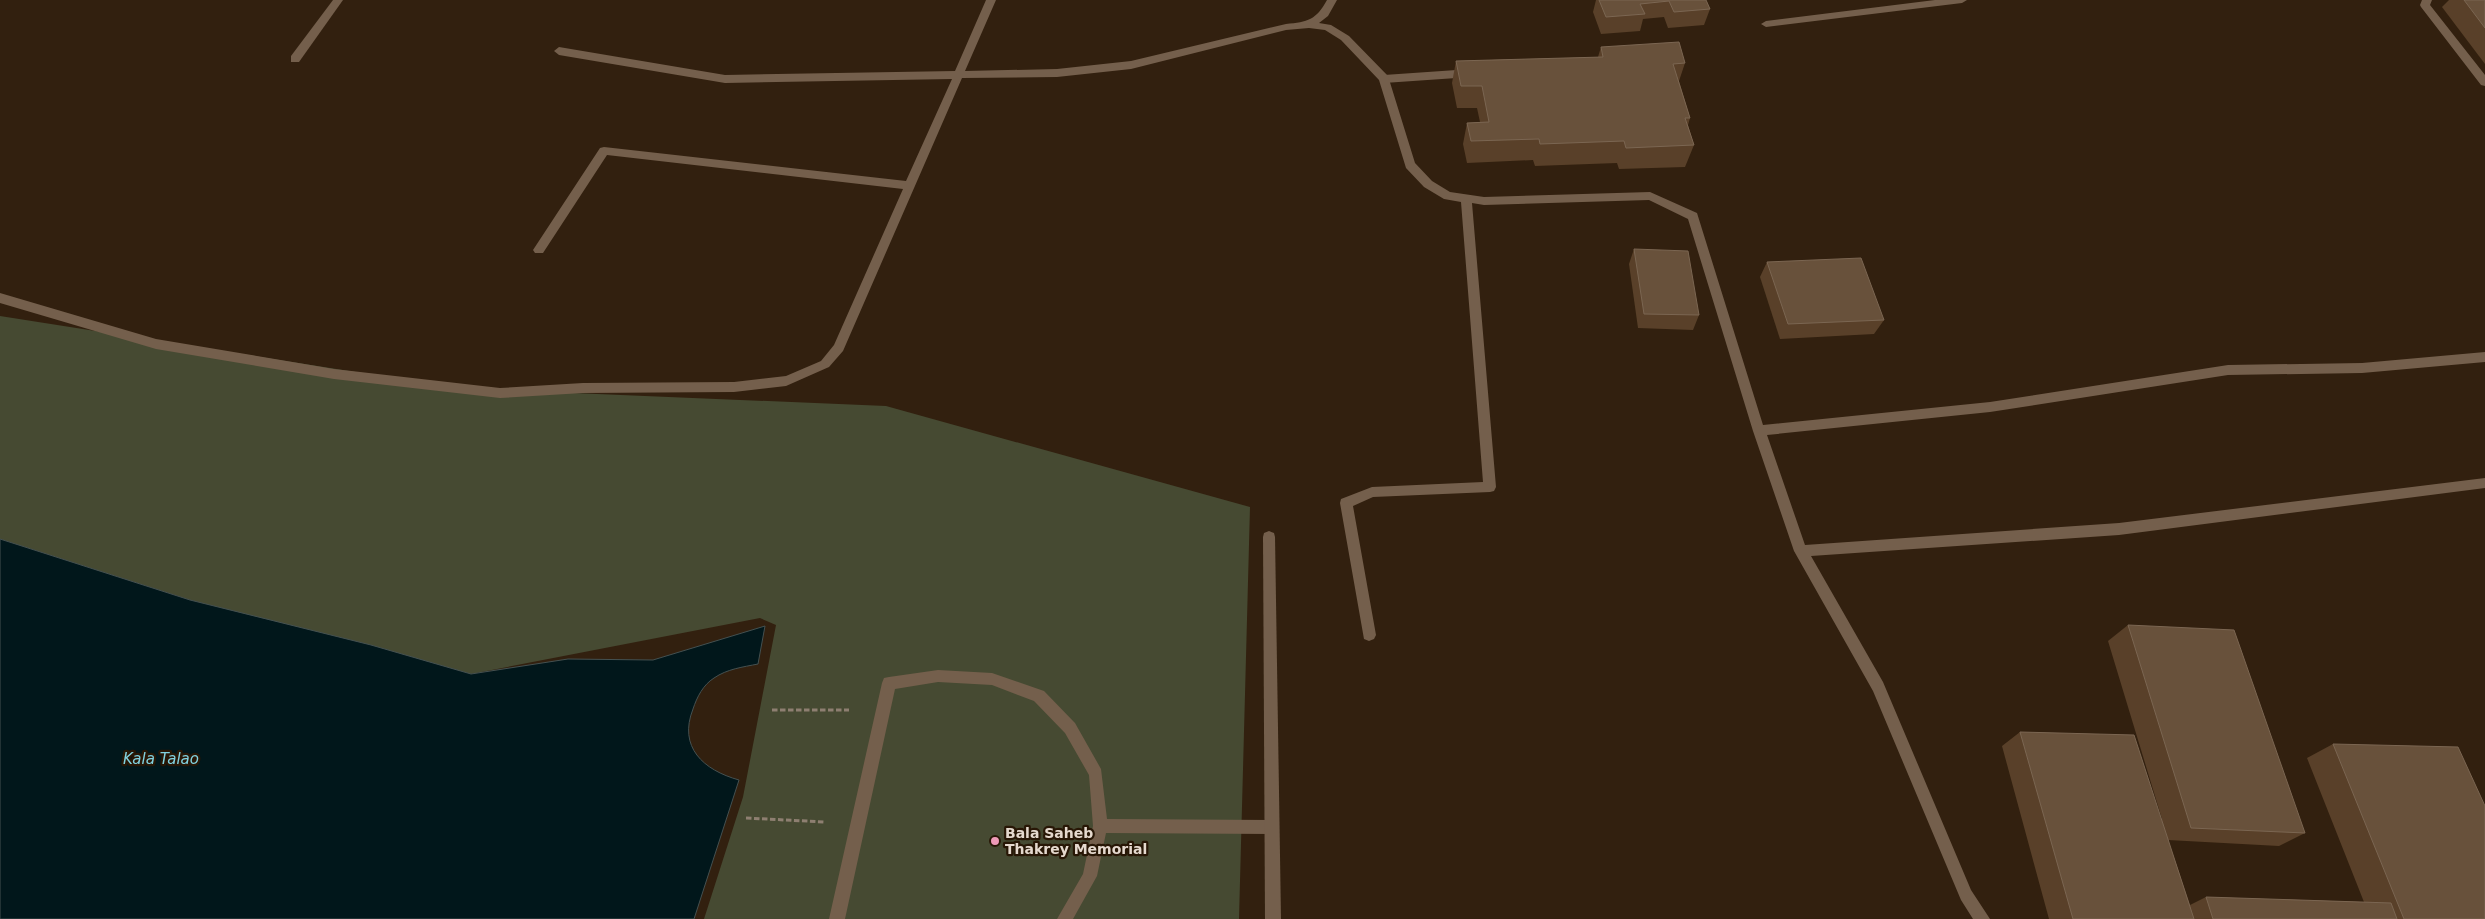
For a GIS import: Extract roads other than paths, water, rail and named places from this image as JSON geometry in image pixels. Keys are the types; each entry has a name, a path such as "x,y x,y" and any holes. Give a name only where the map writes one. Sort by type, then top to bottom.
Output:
{"street":[{"path":"295,60 338,0"},
{"path":"0,298 156,344 334,374 500,393 583,388 734,388 786,381 826,364 839,348 990,0"},
{"path":"1309,25 1324,14 1332,0"},
{"path":"1766,24 1962,0"},
{"path":"2427,0 2425,4 2485,82"},
{"path":"559,52 725,79 1057,72 1131,65 1286,28 1309,25 1327,27 1345,38 1384,79 1410,165 1428,184 1448,196 1484,201 1650,196 1693,216 1759,430 1801,551 1878,687 1966,895 1982,919"},
{"path":"1384,79 1487,72"},
{"path":"539,250 604,151 910,186"},
{"path":"1369,635 1346,503 1372,492 1490,487 1466,198"},
{"path":"1759,430 1990,407 2228,370 2362,368 2485,357"},
{"path":"1801,551 2120,529 2485,483"},
{"path":"1269,537 1273,919"},
{"path":"837,919 889,683 938,676 992,679 1039,696 1070,728 1096,774 1100,826 1090,876 1065,919"},
{"path":"1100,826 1272,827"}],"water":[{"name":"Kala Talao","path":"0,539 190,600 371,645 471,674 568,659 653,660 765,626 758,664 730,670 710,681 699,696 689,723 691,746 697,755 715,770 739,780 694,919 0,919"}],"place":[{"name":"Bala Saheb Thakrey Memorial","path":"995,841"}]}
